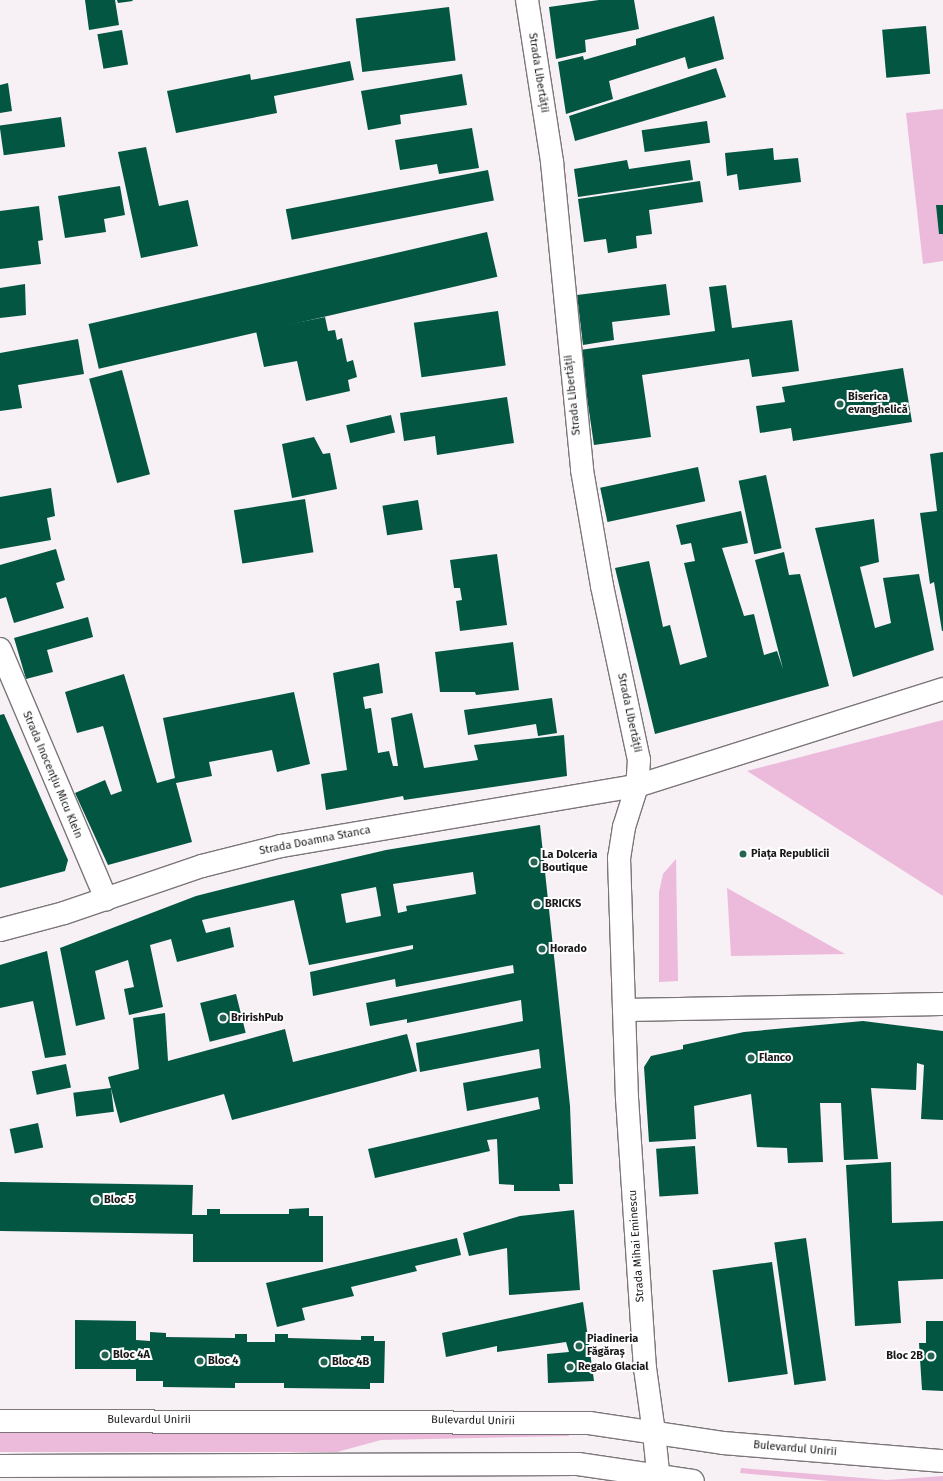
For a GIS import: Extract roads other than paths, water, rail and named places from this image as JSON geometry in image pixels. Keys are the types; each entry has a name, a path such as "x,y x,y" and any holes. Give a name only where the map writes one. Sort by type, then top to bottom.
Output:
{"street":[{"name":"Strada Libertății","path":"527,0 552,162 582,470 602,586 637,750 637,786"},
{"name":"Strada Inocențiu Micu Klein","path":"0,649 106,899"},
{"path":"943,689 637,786 624,828 619,858 624,1010 943,1004"},
{"name":"Strada Doamna Stanca","path":"0,930 106,899 202,866 281,846 637,786"},
{"name":"Strada Mihai Eminescu","path":"624,1010 644,1349 658,1478"},
{"name":"Bulevardul Unirii","path":"0,1421 589,1422 723,1443 943,1461"},
{"path":"0,1466 578,1464 658,1478 693,1481"}],"place":[{"name":"Biserica evanghelică","path":"840,404"},
{"name":"Piața Republicii","path":"743,854"},
{"name":"La Dolceria Boutique","path":"534,862"},
{"name":"BRICKS","path":"537,904"},
{"name":"Horado","path":"542,949"},
{"name":"BririshPub","path":"223,1018"},
{"name":"Flanco","path":"751,1058"},
{"name":"Bloc 5","path":"96,1200"},
{"name":"Piadineria Făgăraș","path":"579,1346"},
{"name":"Bloc 4A","path":"105,1355"},
{"name":"Bloc 2B","path":"931,1356"},
{"name":"Bloc 4","path":"200,1361"},
{"name":"Bloc 4B","path":"324,1362"},
{"name":"Regalo Glacial","path":"570,1367"}]}
